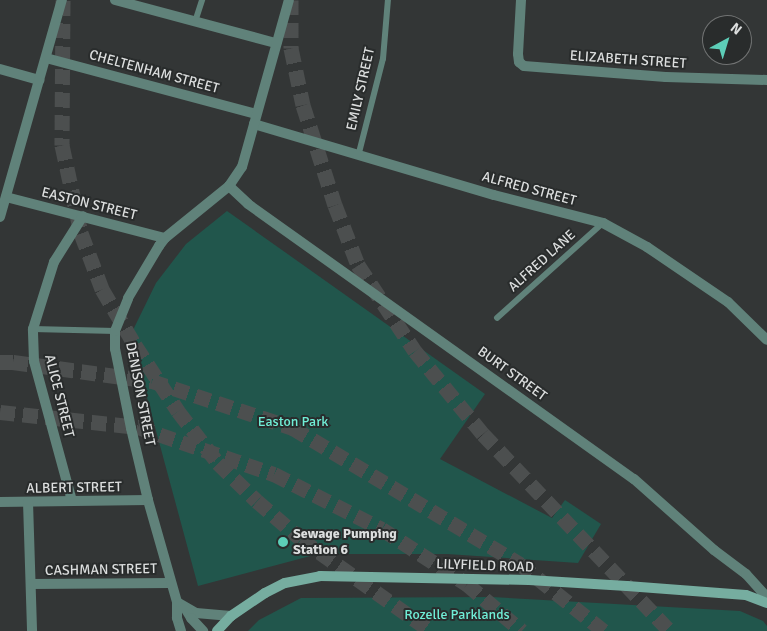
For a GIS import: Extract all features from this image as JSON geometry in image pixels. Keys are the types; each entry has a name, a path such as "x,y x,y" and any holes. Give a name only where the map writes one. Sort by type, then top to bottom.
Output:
{"main road":[{"name":"LILYFIELD ROAD","path":"217,631 231,616 265,592 285,582 320,576 529,580 617,585 746,595 767,603"}],"street":[{"path":"0,217 62,0"},
{"path":"114,0 276,43"},
{"name":"DENISON STREET","path":"203,631 190,618 181,605 170,582 148,500 115,349 114,331 119,316 139,277 165,238 229,186 242,167 288,0"},
{"name":"ELIZABETH STREET","path":"521,0 518,54 519,62 524,66 666,77 767,80"},
{"name":"CHELTENHAM STREET","path":"46,58 255,119"},
{"path":"0,69 39,80"},
{"name":"ALFRED STREET","path":"255,119 494,195 603,223 647,246 728,302 767,340"},
{"name":"BURT STREET","path":"229,186 248,204 634,478 714,550 746,574 767,597"},
{"name":"EASTON STREET","path":"6,197 165,238"},
{"name":"ALICE STREET","path":"72,501 34,361 33,329 54,262 83,216"},
{"name":"ALBERT STREET","path":"0,502 148,500"},
{"path":"28,502 32,631"},
{"name":"CASHMAN STREET","path":"31,584 170,582"},
{"path":"181,605 196,613 231,616"},
{"name":"DENISON STREET","path":"181,605 176,618 181,631"}],"lane":[{"path":"196,22 202,0"},
{"name":"EMILY STREET","path":"359,153 383,59 388,0"},
{"name":"ALFRED LANE","path":"497,318 603,223"},
{"path":"33,329 114,331"}],"green space":[{"name":"Easton Park","path":"227,211 485,394 440,459 552,518 565,500 601,524 578,563 447,554 318,554 198,586 132,342 134,328 156,283 186,244"},
{"name":"Rozelle Parklands","path":"492,597 740,611 763,621 767,626 767,631 248,631 259,620 301,598"}],"tunnel":[{"path":"63,0 62,145 81,233 102,289 135,345 178,411 218,463 257,501 301,539 431,631"},
{"path":"291,0 291,48 303,105 335,205 358,265 415,351 483,434 670,631"},
{"path":"0,362 13,362 152,381 293,428 520,564 604,631"},
{"path":"0,412 138,427 274,474 382,529 467,584 522,631"}],"place":[{"name":"Sewage Pumping Station 6","path":"283,542"}]}
